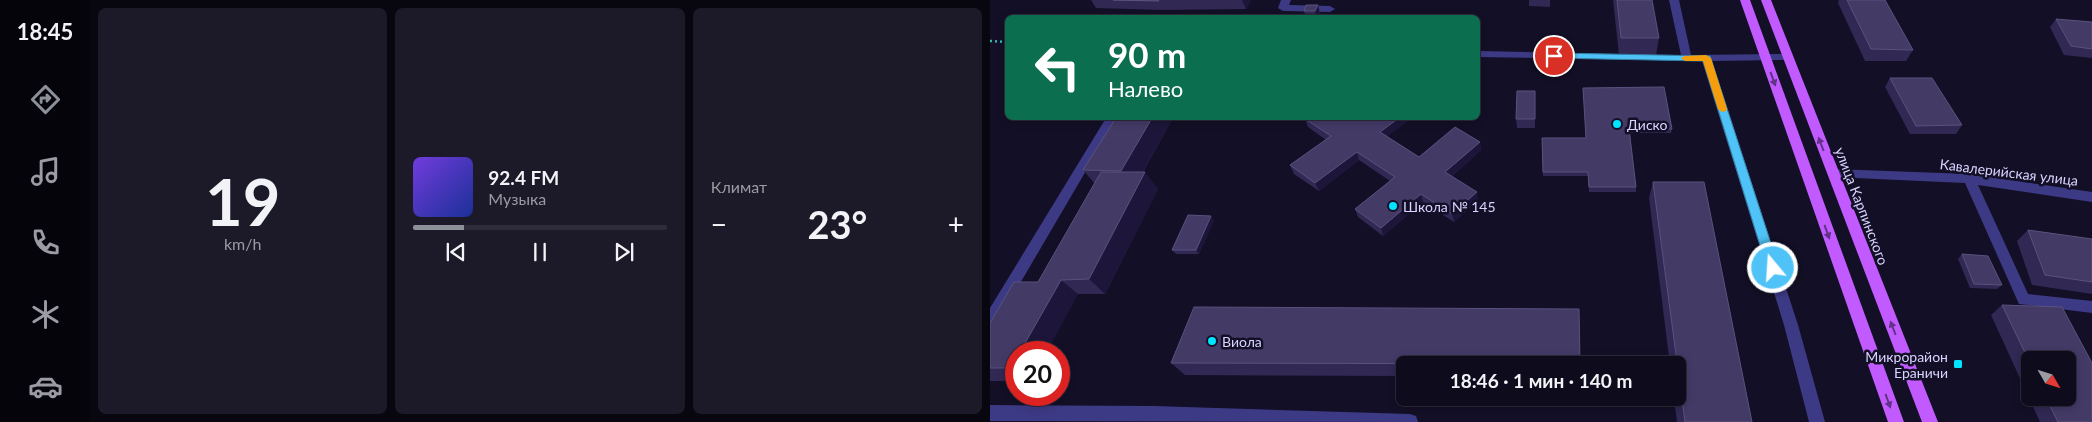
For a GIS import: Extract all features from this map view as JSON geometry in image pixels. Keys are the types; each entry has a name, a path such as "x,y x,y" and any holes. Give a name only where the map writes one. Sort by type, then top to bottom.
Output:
{"main road":[{"path":"1745,0 1896,422"},
{"name":"улица Карпинского","path":"1766,0 1930,422"}],"street":[{"path":"1286,0 1283,8 1330,9"},
{"path":"1674,0 1687,58"},
{"path":"1480,54 1687,58 1787,57"},
{"path":"1706,58 1791,325 1817,422"},
{"path":"990,321 1110,120"},
{"name":"Кавалерийская улица","path":"1833,173 1969,179 2092,198"},
{"path":"1969,179 2024,300 2092,307"},
{"path":"990,412 1043,418 1154,414 1410,422"}],"path":[{"path":"990,41 1005,42"}],"building":[{"path":"1113,0 1158,0 1159,1"},
{"path":"1617,0 1652,0 1659,38 1621,38"},
{"path":"1847,0 1885,0 1913,50 1871,49"},
{"path":"1306,5 1318,5 1315,11 1304,11"},
{"path":"2056,19 2092,22 2092,49 2071,46"},
{"path":"1890,78 1932,78 1962,125 1916,126"},
{"path":"1664,87 1672,129 1629,129 1636,187 1589,187 1588,172 1543,172 1542,138 1586,138 1583,88"},
{"path":"1517,91 1535,91 1535,119 1516,119"},
{"path":"1115,120 1151,120 1121,171 1083,170"},
{"path":"1307,120 1396,120 1380,132 1419,157 1455,127 1480,142 1445,172 1477,192 1452,214 1421,194 1381,228 1355,209 1395,177 1357,152 1315,183 1290,165 1331,136"},
{"path":"1101,172 1145,172 1089,279 1061,280 1026,341 1005,341 1005,368 990,368 990,323 1014,282 1038,282"},
{"path":"1653,182 1704,182 1752,422 1685,422 1683,406 1686,406 1686,356 1676,356"},
{"path":"1188,215 1211,216 1196,250 1172,250"},
{"path":"2028,230 2092,239 2092,282 2045,275"},
{"path":"1962,254 1988,256 2002,285 1974,284"},
{"path":"2002,305 2062,307 2092,363 2092,422 2058,422 2050,406 2076,406 2076,351 2024,351"},
{"path":"1194,307 1579,309 1580,356 1396,356 1396,364 1171,363"}],"slow traffic":[{"path":"1685,58 1706,58 1722,109"}],"place":[{"name":"Диско","path":"1617,124"},
{"name":"Школа № 145","path":"1393,206"},
{"name":"Виола","path":"1212,341"},
{"name":"Микрорайон Ераничи","path":"1958,364"}],"route":[{"path":"1554,56 1706,58 1773,268"}]}
